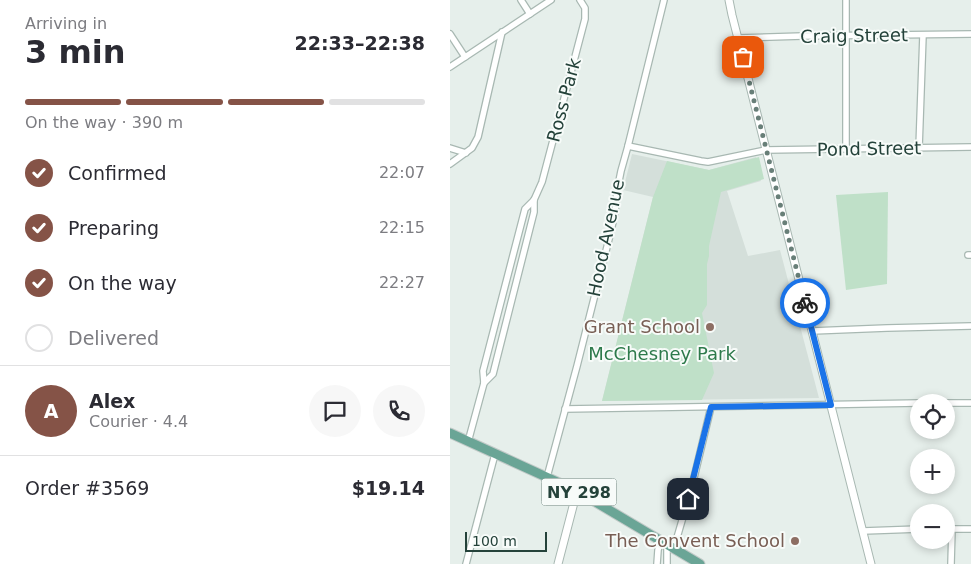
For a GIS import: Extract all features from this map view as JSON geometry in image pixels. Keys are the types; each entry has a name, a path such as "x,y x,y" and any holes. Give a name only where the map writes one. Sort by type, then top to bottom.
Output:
{"main road":[{"name":"NY 298","path":"450,434 577,491 700,564"}],"street":[{"path":"521,0 530,14"},
{"path":"450,66 551,0"},
{"name":"Ross Park","path":"468,442 484,383 483,371 525,209 534,200 542,182 585,19 585,8 580,0"},
{"name":"Hood Avenue","path":"547,477 610,235 617,190 664,0"},
{"path":"729,0 871,564"},
{"path":"846,0 846,149"},
{"path":"450,164 473,147 478,137 502,32"},
{"path":"450,34 465,57"},
{"name":"Craig Street","path":"738,38 971,34"},
{"path":"919,148 923,35"},
{"name":"Pond Street","path":"628,146 701,162 722,160 766,150 971,147"},
{"path":"450,148 466,153"},
{"name":"Ross Park","path":"484,383 493,374 534,212 534,200"},
{"path":"812,331 971,326"},
{"path":"565,409 910,403"},
{"path":"955,403 971,403"},
{"path":"666,564 667,544 692,486 711,407"},
{"path":"466,564 495,454"},
{"path":"558,564 577,491"},
{"path":"955,529 971,529"},
{"path":"863,531 910,530"},
{"path":"657,564 658,550 667,544"},
{"path":"950,549 951,564"}],"shaded area":[{"name":"Grant School","path":"632,154 709,170 756,157 761,181 727,191 748,256 780,250 819,398 602,401 653,197 623,190"}],"green space":[{"name":"McChesney Park","path":"759,157 764,179 721,192 709,246 707,305 702,313 714,373 702,400 602,401 653,197 667,161 709,170"},
{"path":"888,192 887,284 846,290 836,195"}],"way so far":[{"path":"743,57 805,303"}],"place":[{"name":"Grant School","path":"710,327"},
{"name":"The Convent School","path":"795,541"}],"route":[{"path":"688,499 711,407 831,405 805,303"}]}
